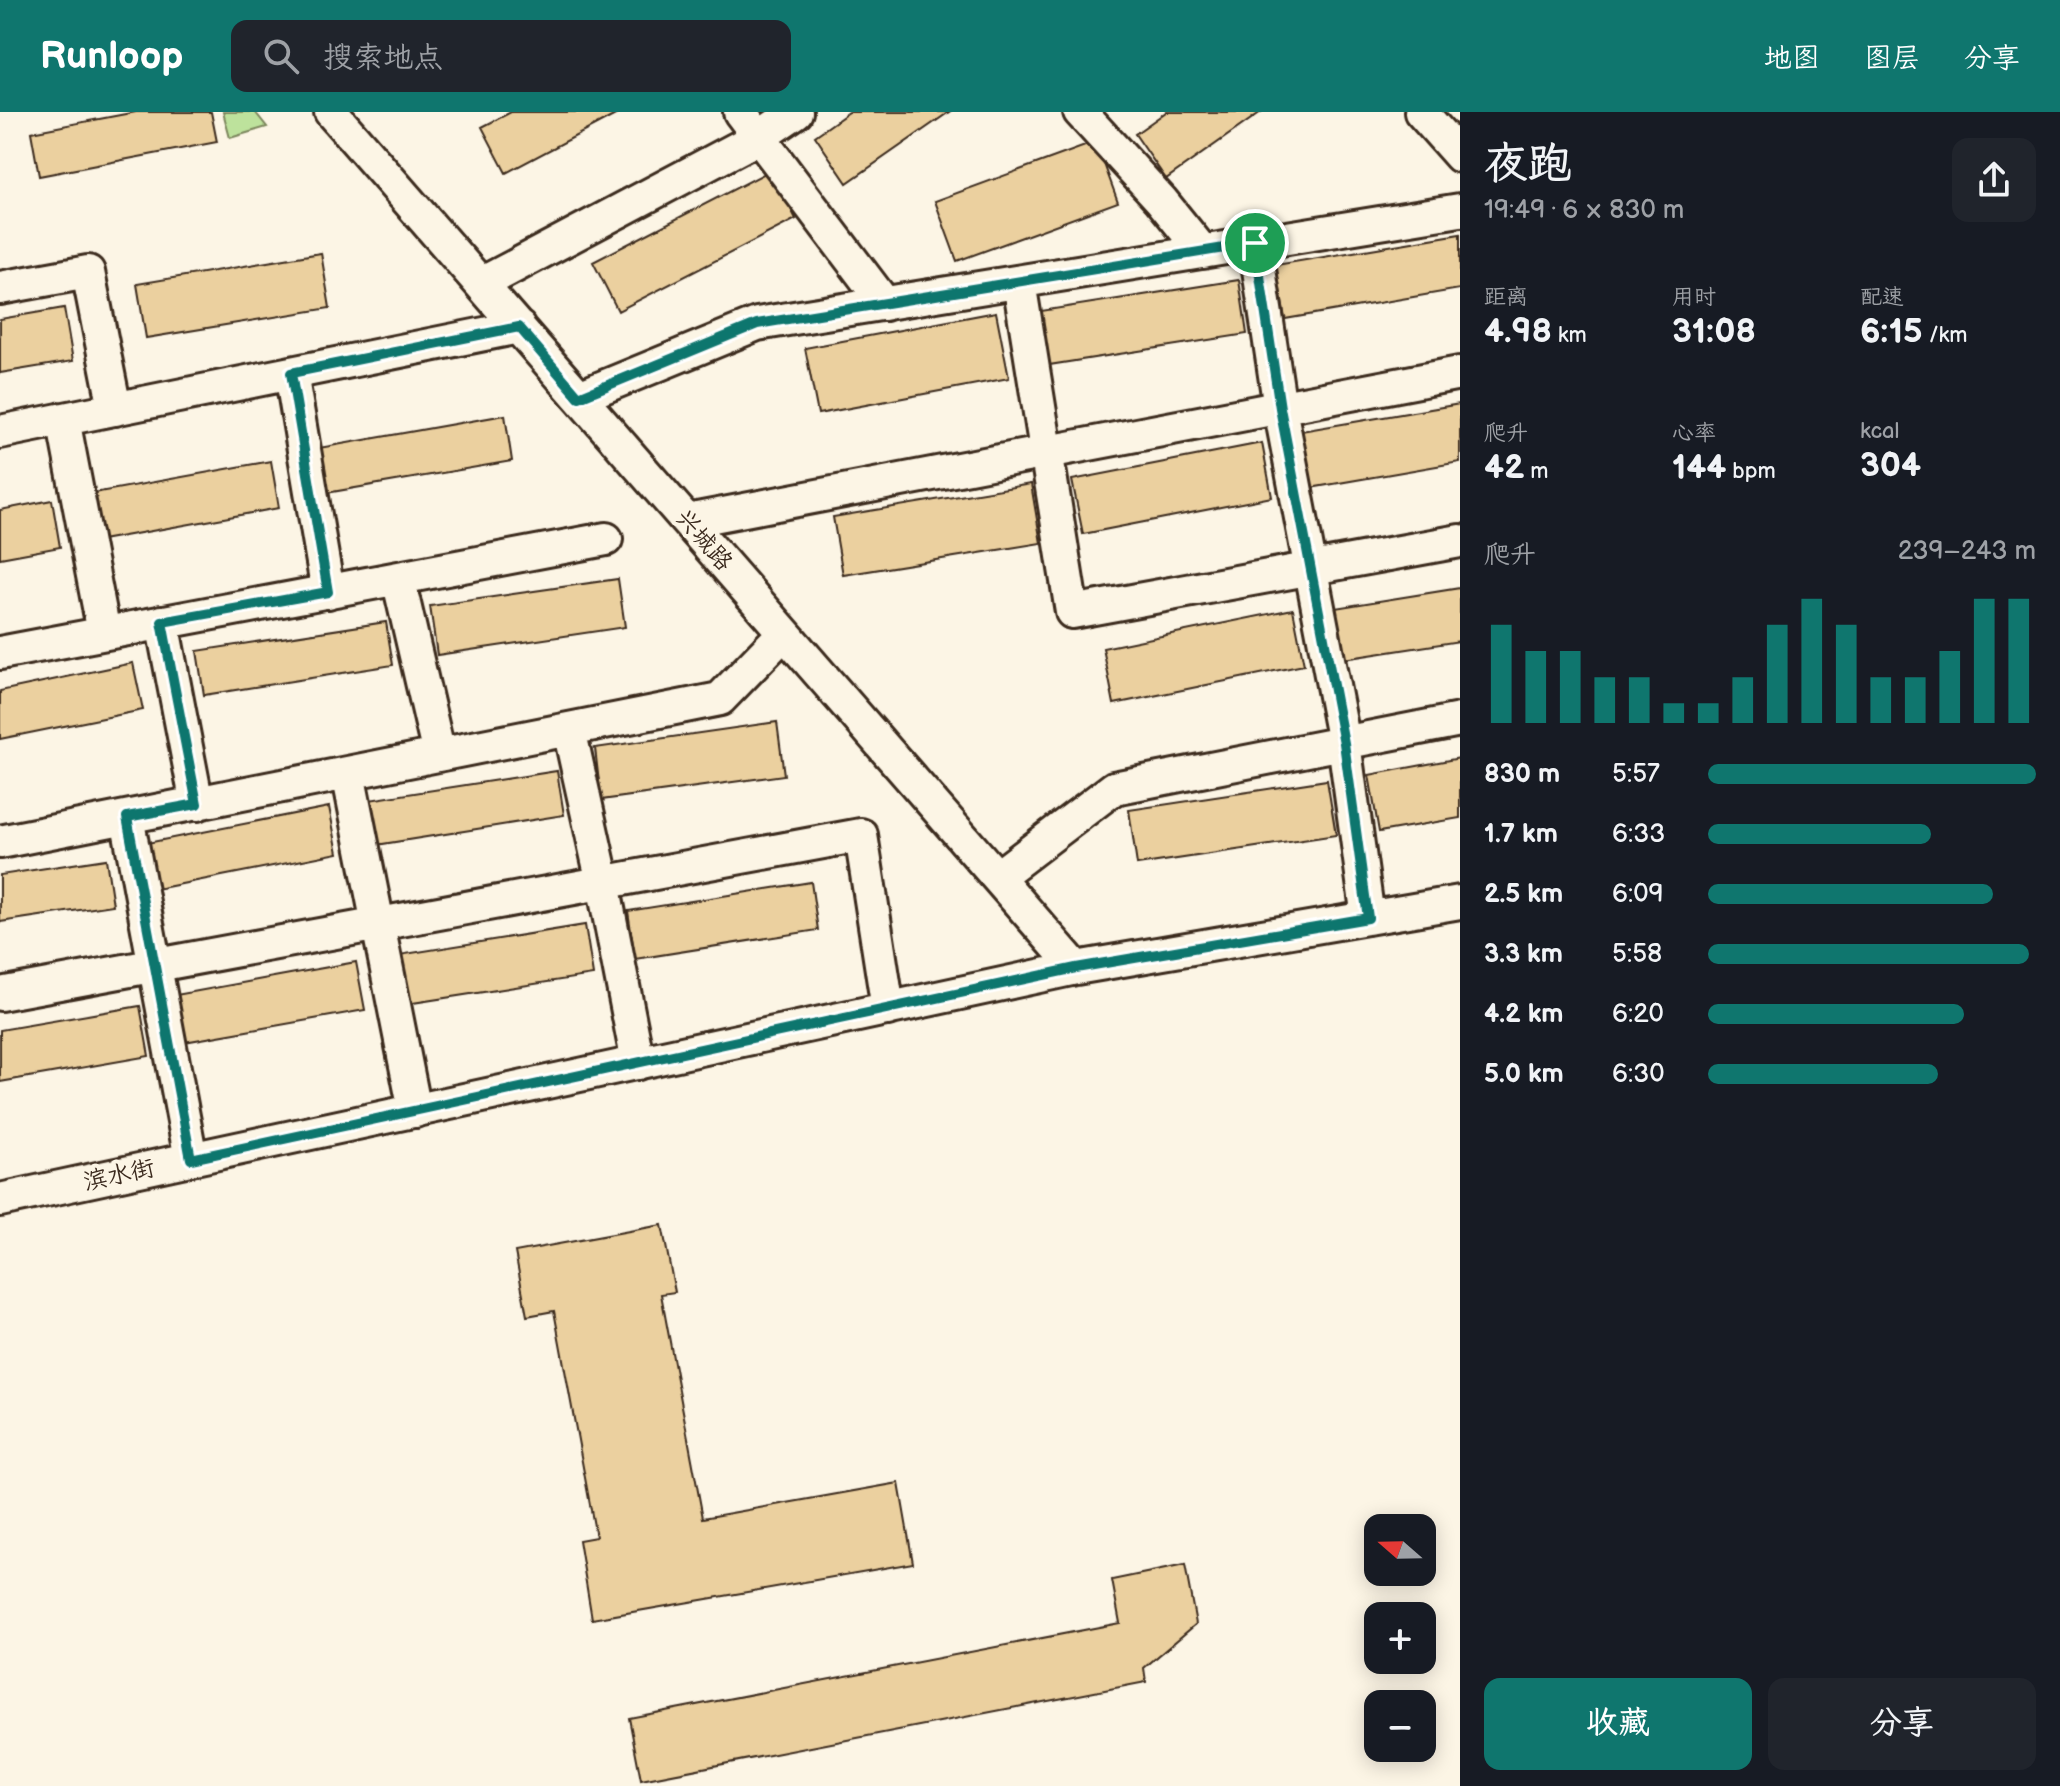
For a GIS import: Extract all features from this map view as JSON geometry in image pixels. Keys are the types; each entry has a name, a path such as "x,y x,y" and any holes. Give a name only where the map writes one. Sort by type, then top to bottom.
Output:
{"street":[{"path":"481,284 750,124 796,112"},
{"path":"1421,112 1460,156"},
{"name":"兴城路","path":"336,113 1076,968"},
{"path":"1084,113 1203,252"},
{"path":"750,124 885,304"},
{"path":"579,397 757,324 1460,210"},
{"path":"1255,243 1280,408 1344,743 1368,918"},
{"path":"0,288 88,272 115,409"},
{"path":"1019,282 1072,612 1460,541"},
{"path":"0,432 519,327"},
{"path":"291,373 328,592"},
{"path":"687,521 1460,373"},
{"path":"63,419 104,633"},
{"path":"0,653 606,539"},
{"path":"398,578 439,755"},
{"path":"162,622 197,804"},
{"path":"0,842 720,699 784,633"},
{"path":"997,877 1114,788 1460,720"},
{"path":"569,729 638,1063"},
{"path":"348,773 415,1111"},
{"path":"127,817 191,1159"},
{"path":"0,994 861,835 888,1009"},
{"name":"滨水街","path":"0,1200 1076,968 1460,902"}],"green space":[{"path":"223,112 255,112 267,127 230,138"}],"building":[{"path":"136,112 211,112 217,142 39,176 31,132"},
{"path":"511,112 621,112 506,173 482,127"},
{"path":"849,112 949,112 847,183 815,136"},
{"path":"1166,112 1261,112 1166,179 1135,134"},
{"path":"1096,142 1118,202 957,261 935,201"},
{"path":"771,170 796,219 618,311 593,262"},
{"path":"1460,234 1460,289 1285,319 1276,265"},
{"path":"321,253 330,308 146,338 137,284"},
{"path":"1239,280 1247,334 1049,365 1041,311"},
{"path":"64,308 73,361 0,373 0,319"},
{"path":"996,312 1009,378 818,414 805,348"},
{"path":"1460,404 1460,462 1310,488 1301,431"},
{"path":"505,415 512,461 326,493 319,448"},
{"path":"1262,443 1272,497 1083,534 1072,480"},
{"path":"271,461 279,508 96,541 88,494"},
{"path":"1031,484 1041,543 843,575 833,517"},
{"path":"52,500 60,547 0,558 0,510"},
{"path":"618,579 625,627 437,655 430,606"},
{"path":"1460,588 1460,641 1343,659 1335,608"},
{"path":"1293,609 1304,665 1114,704 1103,648"},
{"path":"386,622 393,665 204,695 197,651"},
{"path":"133,663 143,710 0,739 0,691"},
{"path":"777,722 784,775 601,800 595,748"},
{"path":"1460,758 1460,818 1379,832 1369,775"},
{"path":"557,771 564,815 376,845 369,800"},
{"path":"1327,780 1336,835 1137,865 1129,810"},
{"path":"329,807 338,853 151,890 142,844"},
{"path":"106,859 113,905 0,922 0,875"},
{"path":"811,882 818,930 635,959 628,911"},
{"path":"585,925 593,975 406,1004 399,955"},
{"path":"356,962 365,1010 184,1042 176,995"},
{"path":"140,1006 149,1056 0,1082 0,1030"},
{"path":"662,1225 675,1292 661,1294 703,1518 899,1483 913,1563 592,1619 579,1540 596,1537 554,1311 527,1316 515,1252"},
{"path":"1185,1565 1196,1624 1144,1668 1146,1682 641,1780 629,1718 1120,1623 1112,1580"}],"route":[{"path":"1255,243 1280,408 1344,743 1368,918 1076,968 191,1159 127,817 197,804 162,622 328,592 291,373 519,327 579,397 757,324 1255,243"}]}
